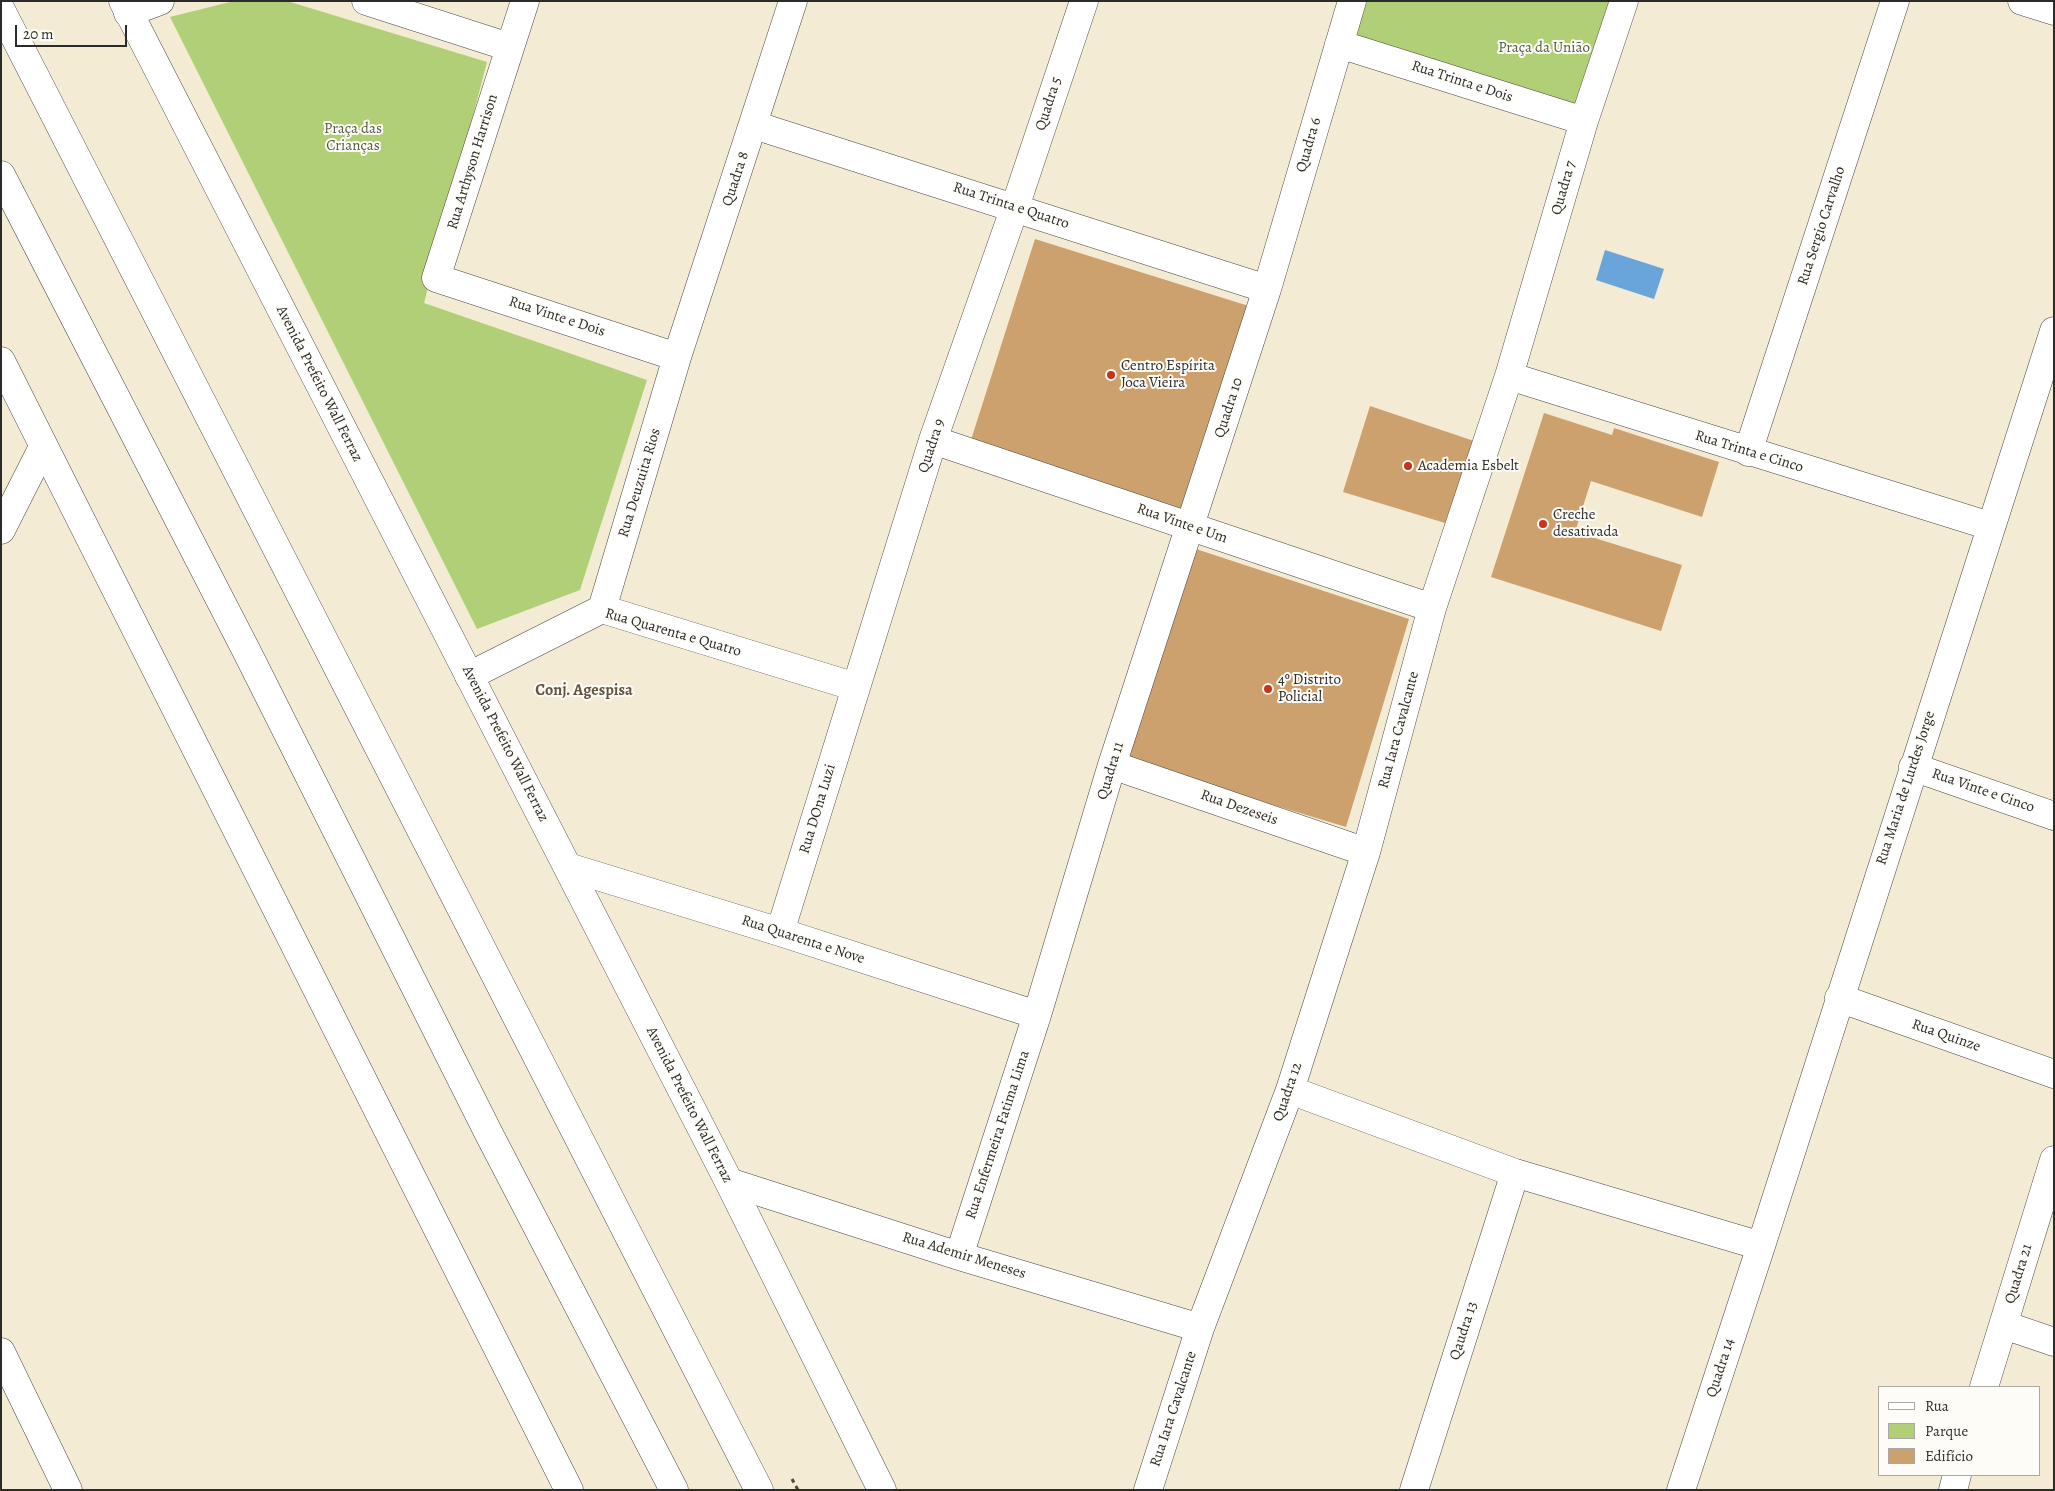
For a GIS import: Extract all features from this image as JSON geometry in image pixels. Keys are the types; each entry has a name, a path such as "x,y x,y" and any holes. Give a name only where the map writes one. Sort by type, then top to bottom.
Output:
{"main road":[{"path":"126,7 160,1"},
{"path":"366,1 509,47"},
{"name":"Rua Arthyson Harrison","path":"436,278 525,1"},
{"name":"Quadra 8","path":"677,356 793,1"},
{"name":"Quadra 5","path":"1015,207 1084,1"},
{"name":"Quadra 6","path":"1267,289 1352,1"},
{"name":"Quadra 7","path":"1509,376 1584,121 1624,1"},
{"name":"Rua Sergio Carvalho","path":"1748,452 1895,1"},
{"path":"2022,1 2054,11"},
{"name":"Avenida Prefeito Wall Ferraz","path":"126,7 729,1182 882,1490"},
{"path":"1,10 759,1490"},
{"name":"Rua Trinta e Dois","path":"1339,44 1584,121"},
{"name":"Rua Trinta e Quatro","path":"754,125 1267,289"},
{"path":"1,175 241,641 489,1134 674,1490"},
{"name":"Quadra 9","path":"856,687 933,440 1015,207"},
{"name":"Rua Vinte e Dois","path":"436,278 677,356"},
{"name":"Quadra 10","path":"1191,528 1267,289"},
{"name":"Rua Maria de Lurdes Jorge","path":"1761,1246 2054,331"},
{"name":"Rua Deuzuita Rios","path":"602,610 677,356"},
{"path":"1,361 569,1490"},
{"path":"1432,608 1509,376"},
{"name":"Rua Trinta e Cinco","path":"1509,376 1990,526"},
{"name":"Rua Vinte e Um","path":"933,440 1432,608"},
{"path":"1,530 44,447"},
{"name":"Quadra 11","path":"1036,1015 1112,765 1191,528"},
{"name":"Rua Iara Cavalcante","path":"1366,852 1432,608"},
{"name":"Rua Quarenta e Quatro","path":"469,676 602,610 856,687"},
{"name":"Rua DOna Luzi","path":"780,932 856,687"},
{"name":"Rua Dezeseis","path":"1112,765 1366,852"},
{"name":"Rua Vinte e Cinco","path":"1913,767 2054,816"},
{"name":"Quadra 12","path":"1200,1328 1290,1090 1366,852"},
{"name":"Rua Quarenta e Nove","path":"568,867 780,932 1036,1015"},
{"name":"Rua Quinze","path":"1839,998 2054,1074"},
{"name":"Rua Enfermeira Fatima Lima","path":"959,1256 1036,1015"},
{"path":"1290,1090 1516,1173 1761,1246"},
{"name":"Quadra 21","path":"1984,1386 2054,1160"},
{"name":"Qaudra 13","path":"1414,1490 1516,1173"},
{"name":"Rua Ademir Meneses","path":"729,1182 959,1256 1200,1328"},
{"name":"Quadra 14","path":"1681,1490 1761,1246"},
{"path":"2004,1325 2054,1342"},
{"name":"Rua Iara Cavalcante","path":"1148,1490 1200,1328"},
{"path":"1,1352 68,1490"},
{"path":"1953,1490 1957,1476"}],"green space":[{"name":"Praça das Crianças","path":"234,1 287,1 487,62 424,303 647,380 580,590 477,629 170,17"},
{"name":"Praça da União","path":"1367,1 1609,1 1574,106 1356,36"}],"water":[{"path":"1605,250 1664,269 1654,299 1596,280"}],"building":[{"name":"Centro Espírita Joca Vieira","path":"1035,239 1252,307 1186,517 970,443"},
{"name":"Academia Esbelt","path":"1370,406 1474,441 1445,523 1343,492"},
{"name":"Creche desativada","path":"1544,413 1612,435 1614,428 1719,462 1702,517 1591,481 1575,532 1682,565 1661,631 1491,577"},
{"name":"4º Distrito Policial","path":"1196,549 1409,619 1346,827 1125,760"}],"place":[{"name":"Centro Espírita Joca Vieira","path":"1111,375"},
{"name":"Academia Esbelt","path":"1408,466"},
{"name":"Creche desativada","path":"1543,524"},
{"name":"4º Distrito Policial","path":"1268,689"}],"district":[{"name":"Conj. Agespisa","path":"584,691"}]}
